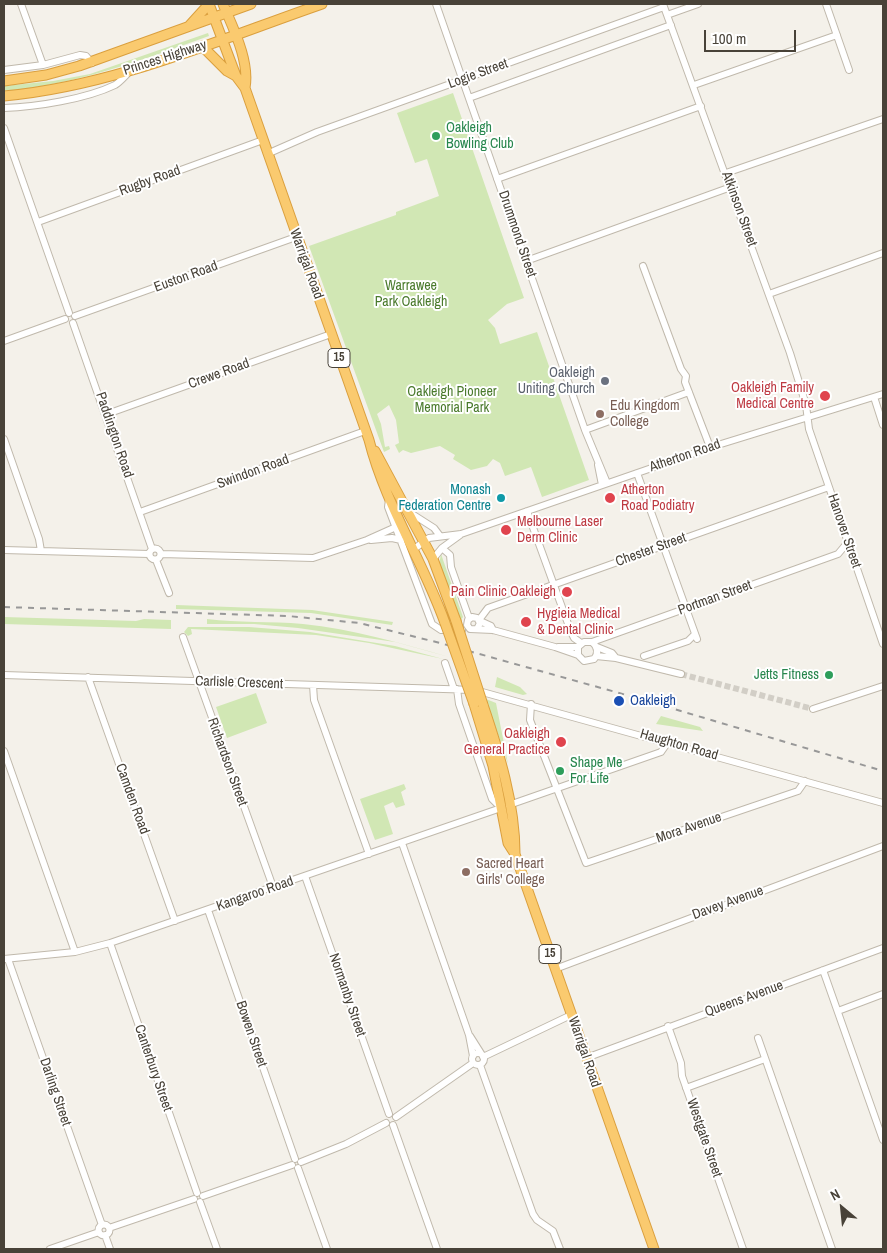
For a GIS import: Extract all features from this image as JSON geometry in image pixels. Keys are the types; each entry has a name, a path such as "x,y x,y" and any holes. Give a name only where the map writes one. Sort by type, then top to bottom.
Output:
{"highway":[{"name":"Warrigal Road","path":"209,4 236,76 245,88 367,436 376,468 451,624"},
{"path":"189,26 209,4"},
{"name":"Princes Highway","path":"4,81 46,76 92,63 214,18 225,8 251,4"},
{"name":"Princes Highway","path":"4,96 69,87 131,70 322,4"},
{"name":"Warrigal Road","path":"225,8 246,72 245,88"},
{"path":"202,46 227,71 236,76"},
{"name":"Warrigal Road","path":"367,436 433,559 451,624 478,704 505,806 515,854 654,1249"}],"street":[{"path":"21,4 43,65"},
{"name":"Drummond Street","path":"436,4 605,484"},
{"path":"667,15 698,4"},
{"path":"826,4 849,70"},
{"name":"Logie Street","path":"265,147 292,142 663,5"},
{"name":"Atkinson Street","path":"663,5 694,85 769,294 799,380 807,417"},
{"name":"Logie Street","path":"469,98 671,25"},
{"path":"694,85 837,35"},
{"path":"4,70 43,65 80,55 84,55 92,63"},
{"path":"4,108 44,104 84,95 116,84 131,70"},
{"path":"498,179 701,106"},
{"path":"726,174 883,119"},
{"name":"Paddington Road","path":"4,128 106,414 140,512 151,551"},
{"name":"Rugby Road","path":"38,222 265,147"},
{"path":"526,260 731,187"},
{"name":"Euston Road","path":"72,317 296,237"},
{"path":"769,294 883,252"},
{"path":"643,266 680,368 685,373 689,392 710,448"},
{"path":"4,341 72,317"},
{"name":"Crewe Road","path":"106,414 331,334"},
{"path":"585,430 689,392"},
{"name":"Atherton Road","path":"414,549 424,541 440,536 461,534 710,448 883,394"},
{"path":"874,397 883,425"},
{"name":"Hanover Street","path":"807,417 883,644"},
{"name":"Swindon Road","path":"140,512 367,436"},
{"path":"4,439 39,538 41,550"},
{"path":"638,473 696,636 688,641 644,656"},
{"name":"Chester Street","path":"479,623 488,608 829,487"},
{"name":"Warrigal Road","path":"389,497 388,507 432,624 441,630 451,624 457,631 468,623"},
{"path":"528,511 571,632 580,645"},
{"path":"409,512 434,528 440,536"},
{"path":"4,550 151,551 151,558 313,558 367,540 396,527"},
{"name":"Atherton Road","path":"433,559 442,548 461,534"},
{"path":"367,540 392,538 401,540"},
{"path":"838,554 848,542"},
{"path":"442,548 450,555 451,566 468,623"},
{"name":"Portman Street","path":"594,645 685,608 838,554 853,556"},
{"path":"158,557 169,593"},
{"path":"468,623 474,617 479,623 492,630 554,647 578,655 588,661 596,656 616,658 681,674"},
{"path":"468,623 479,623"},
{"name":"Richardson Street","path":"183,637 273,887"},
{"path":"554,647 580,645 587,641 612,653 616,658"},
{"path":"578,655 580,645"},
{"path":"594,645 596,656"},
{"name":"Warrigal Road","path":"445,663 492,799 505,806"},
{"name":"Carlisle Crescent","path":"4,675 475,690"},
{"name":"Camden Road","path":"88,677 175,921"},
{"path":"313,685 314,700 369,854"},
{"path":"813,709 883,686"},
{"name":"Haughton Road","path":"475,690 883,803"},
{"path":"531,704 530,720 556,789"},
{"path":"657,753 658,740"},
{"path":"657,753 665,749 668,742"},
{"path":"4,751 75,952"},
{"name":"Kangaroo Road","path":"6,959 75,952 110,943 657,753"},
{"path":"792,792 797,778"},
{"name":"Mora Avenue","path":"556,789 586,863 800,789 805,780"},
{"path":"402,842 470,1035 475,1061 533,1214 537,1220 553,1231 560,1249"},
{"name":"Davey Avenue","path":"554,967 883,846"},
{"name":"Normanby Street","path":"305,876 392,1115"},
{"name":"Bowen Street","path":"208,910 327,1249"},
{"name":"Canterbury Street","path":"110,943 217,1249"},
{"name":"Queens Avenue","path":"586,1056 883,948"},
{"name":"Darling Street","path":"6,959 102,1225"},
{"path":"823,970 883,1140"},
{"path":"838,1010 883,994"},
{"path":"482,1056 572,1016"},
{"name":"Westgate Street","path":"668,1026 686,1088 743,1249"},
{"path":"437,1249 389,1124 385,1118 475,1061 484,1060 470,1035"},
{"path":"758,1038 832,1249"},
{"path":"475,1061 477,1053 482,1056"},
{"path":"686,1088 765,1059"},
{"path":"50,1249 102,1234 109,1228 297,1163 346,1144 396,1122 392,1115"},
{"path":"109,1228 102,1225 102,1234 110,1249"}],"green space":[{"path":"208,33 209,36 108,70 57,83 4,91 4,86 53,81 90,74"},
{"name":"Warrawee Park Oakleigh","path":"453,93 524,298 507,304 488,320 495,328 500,344 537,332 589,480 542,497 531,467 505,476 500,463 493,459 487,466 471,470 453,459 455,455 440,446 411,453 403,450 399,453 395,445 399,443 396,420 389,405 377,414 381,424 385,447 389,446 390,449 384,452 309,246 396,215 396,212 439,196 427,159 415,163 397,113"},
{"path":"441,554 463,617 460,622 439,565"},
{"path":"176,605 312,610 393,622 392,625 311,613 176,609"},
{"path":"4,617 136,621 144,619 171,620 171,629 4,624"},
{"path":"207,619 321,626 394,642 298,628 254,624 207,624"},
{"path":"188,627 249,627 310,632 395,646 443,659 369,643 316,635 191,629 192,634 188,636 184,632"},
{"path":"497,677 520,687 527,694 523,695 495,687"},
{"path":"256,693 267,723 227,738 216,707"},
{"path":"486,699 496,703 508,764"},
{"path":"661,716 700,727 703,731 656,724"},
{"path":"404,784 406,789 401,792 405,805 396,808 393,802 384,806 393,834 375,840 360,799"}],"tunnel":[{"path":"681,674 813,709"}],"railway":[{"path":"4,607 288,616 359,623 440,643 637,698 883,771"}],"place":[{"name":"Oakleigh Bowling Club","path":"436,136"},
{"name":"Oakleigh Uniting Church","path":"605,381"},
{"name":"Oakleigh Family Medical Centre","path":"825,396"},
{"name":"Edu Kingdom College","path":"600,414"},
{"name":"Monash Federation Centre","path":"501,498"},
{"name":"Atherton Road Podiatry","path":"610,498"},
{"name":"Melbourne Laser Derm Clinic","path":"506,530"},
{"name":"Pain Clinic Oakleigh","path":"567,592"},
{"name":"Hygieia Medical & Dental Clinic","path":"526,622"},
{"name":"Jetts Fitness","path":"829,675"},
{"name":"Oakleigh","path":"619,701"},
{"name":"Oakleigh General Practice","path":"561,742"},
{"name":"Shape Me For Life","path":"560,771"},
{"name":"Sacred Heart Girls' College","path":"466,872"}],"park label":[{"name":"Oakleigh Pioneer Memorial Park","path":"452,400"}]}
